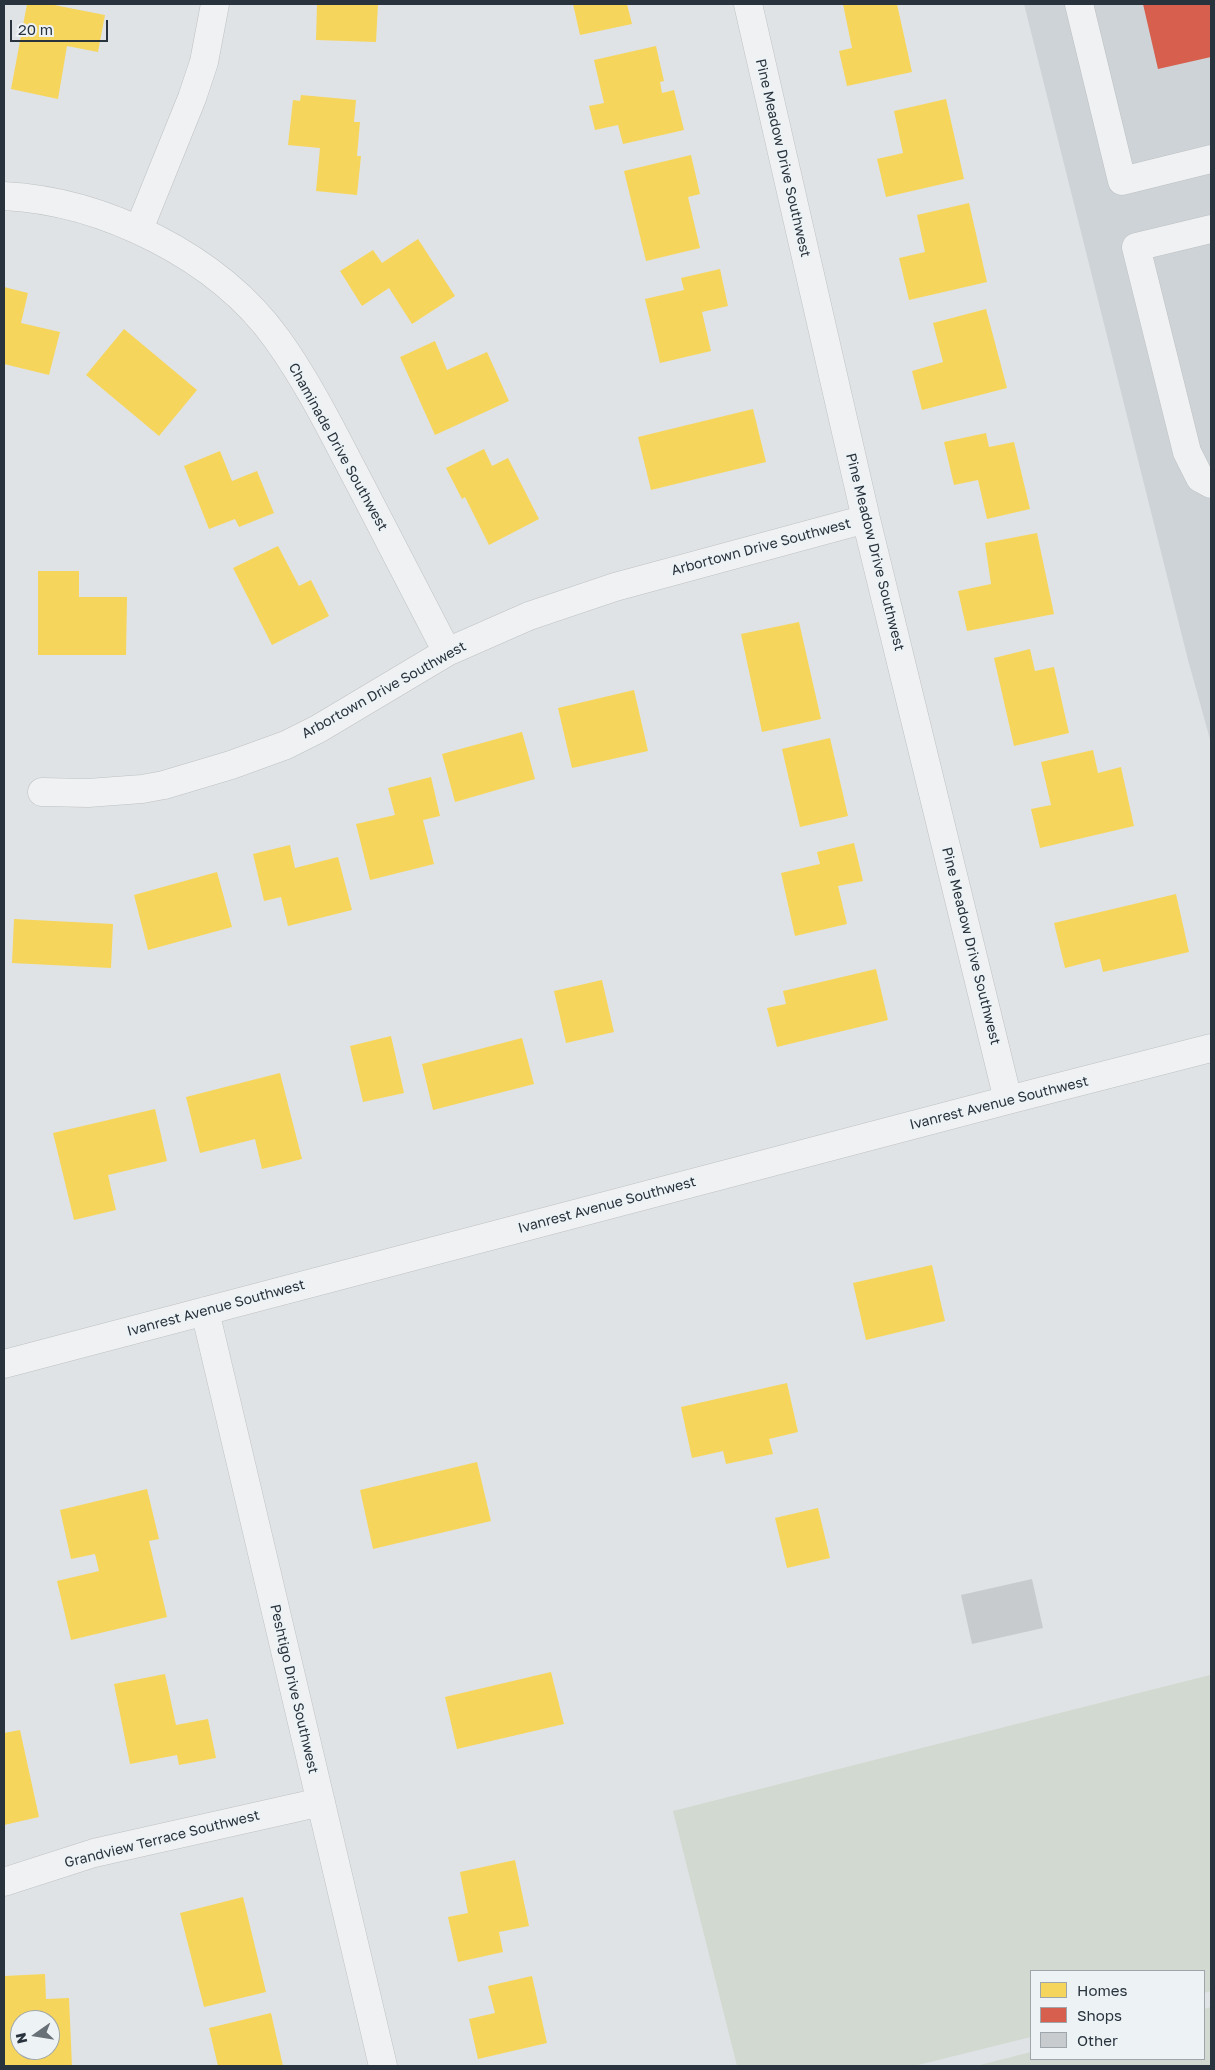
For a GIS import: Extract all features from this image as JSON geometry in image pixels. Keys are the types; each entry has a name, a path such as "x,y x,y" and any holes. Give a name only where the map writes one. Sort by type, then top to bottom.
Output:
{"street":[{"path":"139,229 196,89 204,62 215,4"},
{"name":"Pine Meadow Drive Southwest","path":"748,4 866,519 1008,1100"},
{"path":"1079,4 1122,181 1211,160"},
{"name":"Chaminade Drive Southwest","path":"4,196 51,202 139,229 175,248 228,288 254,312 276,338 321,409 447,652"},
{"path":"1211,230 1136,247 1187,452 1200,478 1211,484"},
{"name":"Arbortown Drive Southwest","path":"42,792 88,793 142,789 164,785 240,762 318,729 447,652 529,616 615,587 866,519"},
{"name":"Ivanrest Avenue Southwest","path":"4,1364 1008,1100 1211,1049"},
{"name":"Peshtigo Drive Southwest","path":"205,1311 383,2066"},
{"name":"Grandview Terrace Southwest","path":"4,1882 94,1853 321,1802"}],"shaded area":[{"path":"1024,4 1211,4 1211,743 1188,660"},
{"path":"1210,1675 1211,1991 1205,1993 1205,1970 1030,1970 1030,2037 914,2066 737,2066 673,1811"},
{"path":"1211,2007 1211,2066 976,2066 1030,2052 1030,2060 1205,2060 1205,2009"}],"building: Homes":[{"path":"27,4 49,4 105,15 98,52 67,46 58,99 11,89"},
{"path":"317,4 378,4 376,42 316,40"},
{"path":"573,4 627,4 632,24 580,35"},
{"path":"843,4 897,4 912,72 847,86 839,51 852,48"},
{"path":"656,46 664,81 660,82 662,93 674,90 684,130 623,144 618,125 595,130 589,106 604,103 594,60"},
{"path":"301,95 356,100 354,122 360,122 357,156 361,156 357,195 316,191 320,148 288,145 293,100 300,101"},
{"path":"946,99 964,179 886,197 877,159 903,153 894,111"},
{"path":"691,155 700,194 688,197 700,248 646,261 624,171"},
{"path":"969,203 987,282 909,300 899,258 925,252 917,215"},
{"path":"418,239 455,296 412,324 389,288 362,306 340,271 373,250 382,263"},
{"path":"720,269 728,306 702,312 711,351 660,363 645,299 684,290 681,278"},
{"path":"4,287 28,293 21,323 60,332 49,375 4,364"},
{"path":"986,309 1007,388 922,410 912,371 943,362 933,323"},
{"path":"124,329 197,390 159,436 86,375"},
{"path":"435,341 447,370 487,352 509,401 435,435 400,357"},
{"path":"753,409 766,462 651,490 638,437"},
{"path":"986,433 989,447 1014,442 1030,509 987,519 978,480 954,485 944,442"},
{"path":"484,449 492,466 508,458 539,519 489,545 465,497 462,499 446,468"},
{"path":"220,451 232,481 257,471 274,513 239,527 235,519 209,529 184,466"},
{"path":"1037,533 1054,614 967,631 958,591 991,584 985,543"},
{"path":"278,546 299,586 311,580 329,616 272,645 233,568"},
{"path":"38,571 79,571 79,597 127,597 126,655 38,655"},
{"path":"799,622 821,719 762,732 741,634"},
{"path":"1030,649 1035,671 1054,667 1069,733 1014,746 994,658"},
{"path":"634,690 648,751 572,768 558,708"},
{"path":"522,732 535,779 455,802 442,754"},
{"path":"830,738 848,816 800,827 782,749"},
{"path":"1093,750 1098,773 1121,767 1134,826 1040,848 1031,809 1051,805 1041,762"},
{"path":"431,777 440,816 423,820 434,864 370,880 356,824 395,815 388,788"},
{"path":"854,843 863,881 838,886 847,924 795,936 781,873 820,864 817,852"},
{"path":"290,845 295,868 338,857 352,910 288,926 281,897 264,901 253,854"},
{"path":"217,872 232,927 148,950 134,895"},
{"path":"1176,894 1189,952 1103,972 1100,959 1065,968 1054,923"},
{"path":"14,919 113,924 111,968 12,963"},
{"path":"876,969 888,1020 777,1047 767,1008 786,1004 783,991"},
{"path":"602,980 614,1032 566,1043 554,991"},
{"path":"391,1036 404,1093 363,1102 350,1046"},
{"path":"522,1038 534,1084 433,1110 422,1064"},
{"path":"280,1073 302,1159 262,1169 255,1139 200,1153 186,1097"},
{"path":"155,1109 167,1161 108,1175 116,1210 74,1220 53,1133"},
{"path":"932,1265 945,1321 866,1340 853,1283"},
{"path":"787,1383 798,1432 769,1439 773,1454 726,1464 723,1451 692,1458 681,1407"},
{"path":"477,1462 491,1521 373,1549 360,1490"},
{"path":"147,1489 159,1539 149,1541 167,1617 71,1640 57,1581 99,1571 95,1554 71,1559 60,1510"},
{"path":"818,1508 830,1558 787,1568 775,1518"},
{"path":"551,1672 564,1724 457,1749 445,1697"},
{"path":"165,1674 176,1725 208,1719 216,1758 179,1765 177,1755 130,1764 114,1684"},
{"path":"20,1730 39,1817 4,1825 4,1733"},
{"path":"515,1860 529,1926 499,1932 503,1952 458,1962 448,1917 468,1913 460,1872"},
{"path":"243,1897 266,1992 204,2007 180,1913"},
{"path":"45,1974 46,1999 69,1998 72,2066 4,2066 4,1976"},
{"path":"532,1976 547,2043 478,2059 469,2019 495,2013 488,1986"},
{"path":"271,2013 283,2066 218,2066 209,2028"}],"building: Shops":[{"path":"1143,4 1211,4 1211,57 1158,69"}],"building: Other":[{"path":"1032,1579 1043,1628 972,1644 961,1595"}]}
